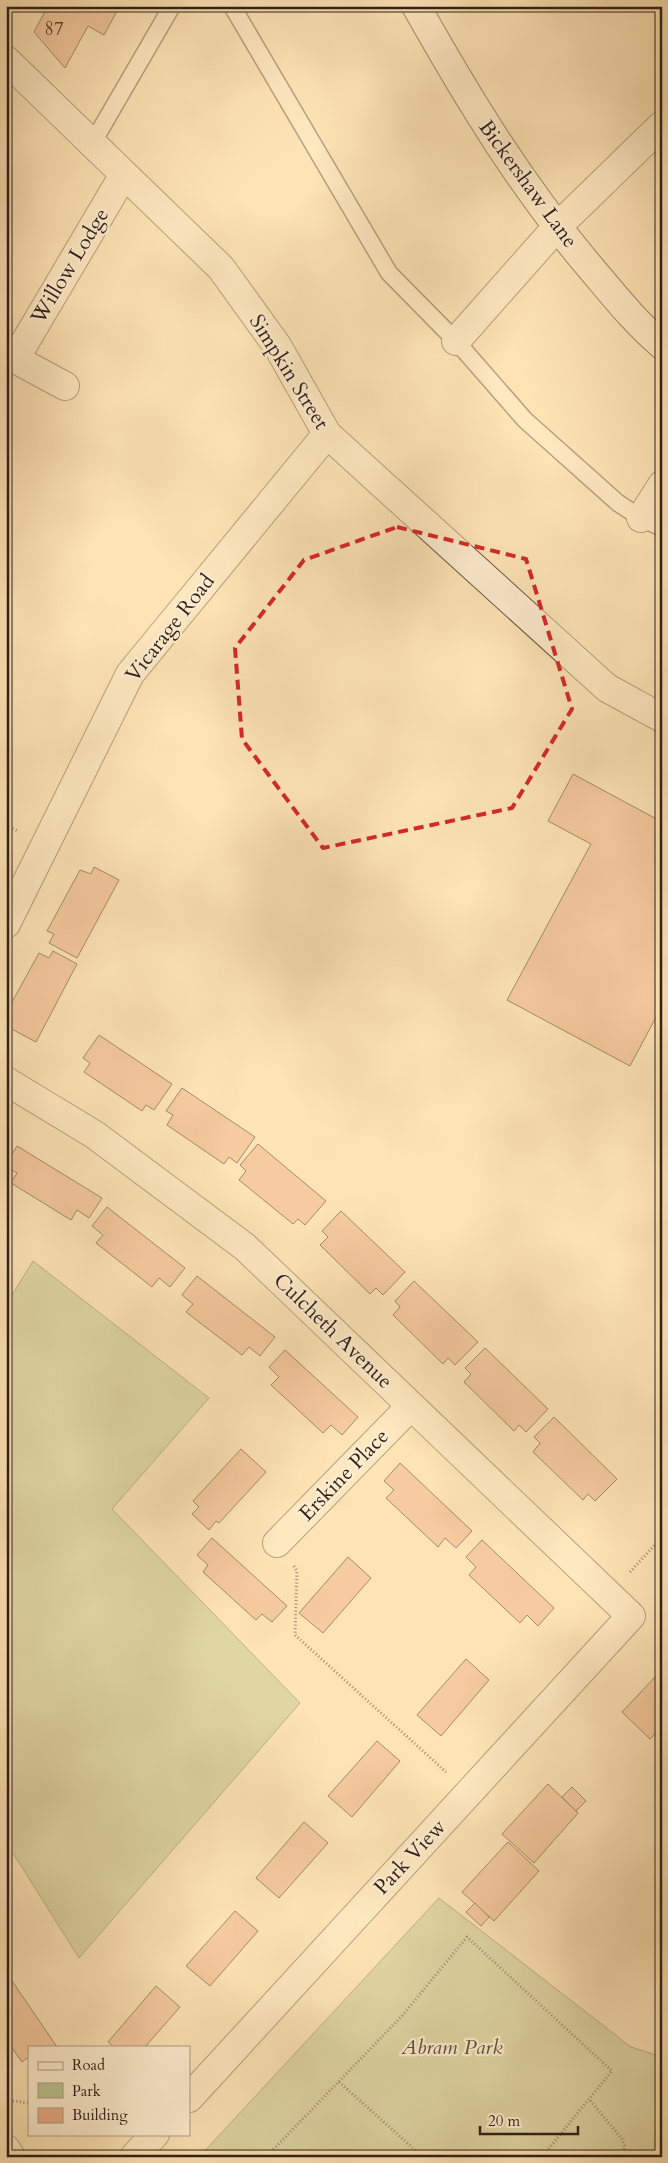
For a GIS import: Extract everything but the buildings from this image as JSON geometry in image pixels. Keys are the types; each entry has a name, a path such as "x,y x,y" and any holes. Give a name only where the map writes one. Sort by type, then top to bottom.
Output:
{"street":[{"name":"Bickershaw Lane","path":"416,6 488,131 556,228 659,337"},
{"name":"Simpkin Street","path":"6,60 221,268 278,347 327,434 607,688 662,718"},
{"path":"456,341 556,228 662,125"},
{"name":"Willow Lodge","path":"65,386 15,359 124,176"},
{"name":"Vicarage Road","path":"6,924 130,674 327,434"},
{"path":"651,523 662,485"},
{"name":"Culcheth Avenue","path":"6,1080 95,1135 245,1247 631,1616"},
{"name":"Erskine Place","path":"277,1543 411,1406"},
{"name":"Park View","path":"190,2097 631,1616"},
{"path":"134,2157 153,2136"},
{"path":"6,2148 12,2157"}],"lane":[{"path":"92,144 172,6"},
{"path":"232,6 389,273 456,341 525,420 618,503 651,523"}],"path":[{"path":"609,1595 662,1537"},
{"path":"277,1543 297,1572 295,1635 469,1793"},
{"path":"266,2157 402,2016 467,1937 612,2071 542,2157"},
{"path":"340,2082 422,2157"},
{"path":"589,2099 622,2139 625,2146 621,2157"},
{"path":"6,2100 28,2103"}],"highlighted area":[{"path":"397,527 526,559 572,709 512,808 323,848 242,739 235,648 304,560"}],"green space":[{"path":"33,1261 209,1398 112,1509 300,1703 79,1958 6,1842 6,1305"},
{"name":"Abram Park","path":"439,1898 631,2047 662,2057 662,2157 199,2157"}]}
